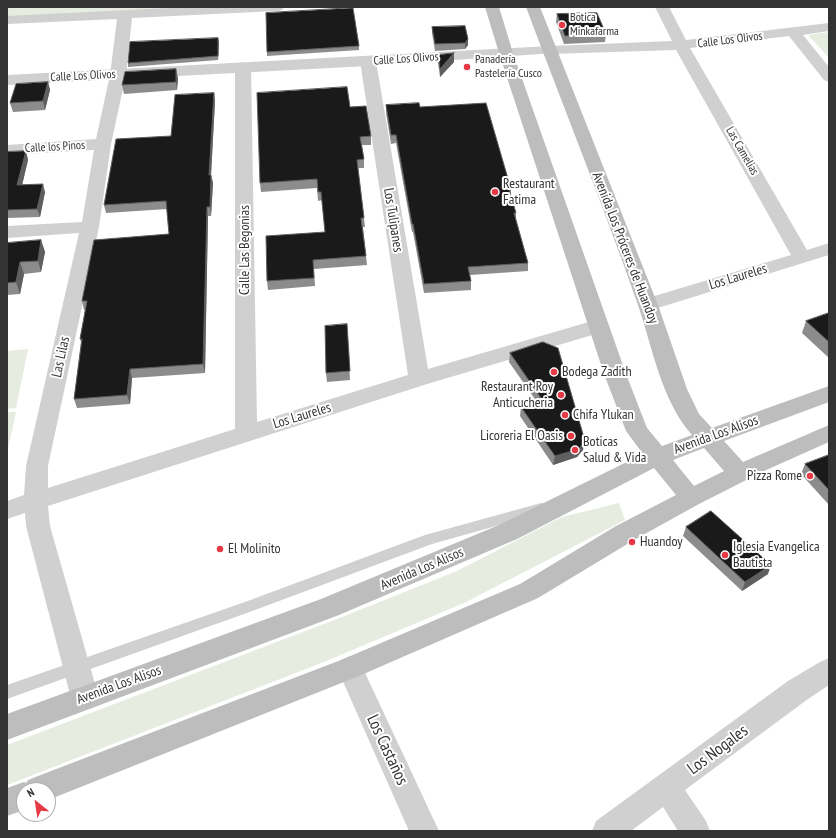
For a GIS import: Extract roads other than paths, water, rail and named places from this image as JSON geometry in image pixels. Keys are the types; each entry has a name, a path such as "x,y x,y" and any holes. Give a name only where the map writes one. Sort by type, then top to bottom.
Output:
{"main road":[{"path":"492,7 506,53 599,326 637,431 691,498"},
{"name":"Avenida Los Próceres de Huandoy","path":"533,7 648,305 676,389 690,418 740,474"},
{"name":"Avenida Los Alisos","path":"7,727 330,607 508,532 657,457 829,394"},
{"path":"56,783 350,668 529,590 625,533 691,498 794,448 829,433"}],"street":[{"path":"7,20 277,7"},
{"name":"Las Camelias","path":"662,7 681,45 802,257"},
{"name":"Las Lilas","path":"85,698 38,526 36,502 37,466 90,227 103,144 118,74 125,14"},
{"name":"Calle Los Olivos","path":"7,80 550,50 681,45 829,27"},
{"path":"793,32 829,77"},
{"name":"Los Tulipanes","path":"368,61 419,379"},
{"name":"Calle Las Begonias","path":"243,67 246,433"},
{"name":"Calle los Pinos","path":"7,150 103,144"},
{"path":"7,232 90,227"},
{"name":"Los Laureles","path":"648,305 829,249"},
{"name":"Los Laureles","path":"7,510 419,379 599,326"},
{"name":"Los Castaños","path":"350,668 424,831"},
{"name":"Los Nogales","path":"607,831 798,690 829,670"},
{"path":"667,788 695,831"}],"lane":[{"path":"7,692 250,606 430,539 577,497"}],"place":[{"name":"Botica Minkafarma","path":"562,25"},
{"name":"Panadería Pastelería Cusco","path":"467,67"},
{"name":"Restaurant Fatima","path":"495,192"},
{"name":"Bodega Zadith","path":"554,372"},
{"name":"Restaurant Roy Anticucheria","path":"561,395"},
{"name":"Chifa Ylukan","path":"565,415"},
{"name":"Licoreria El Oasis","path":"571,436"},
{"name":"Boticas Salud & Vida","path":"575,450"},
{"name":"Pizza Rome","path":"810,476"},
{"name":"Huandoy","path":"632,542"},
{"name":"El Molinito","path":"220,549"},
{"name":"Iglesia Evangelica Bautista","path":"725,555"}]}
